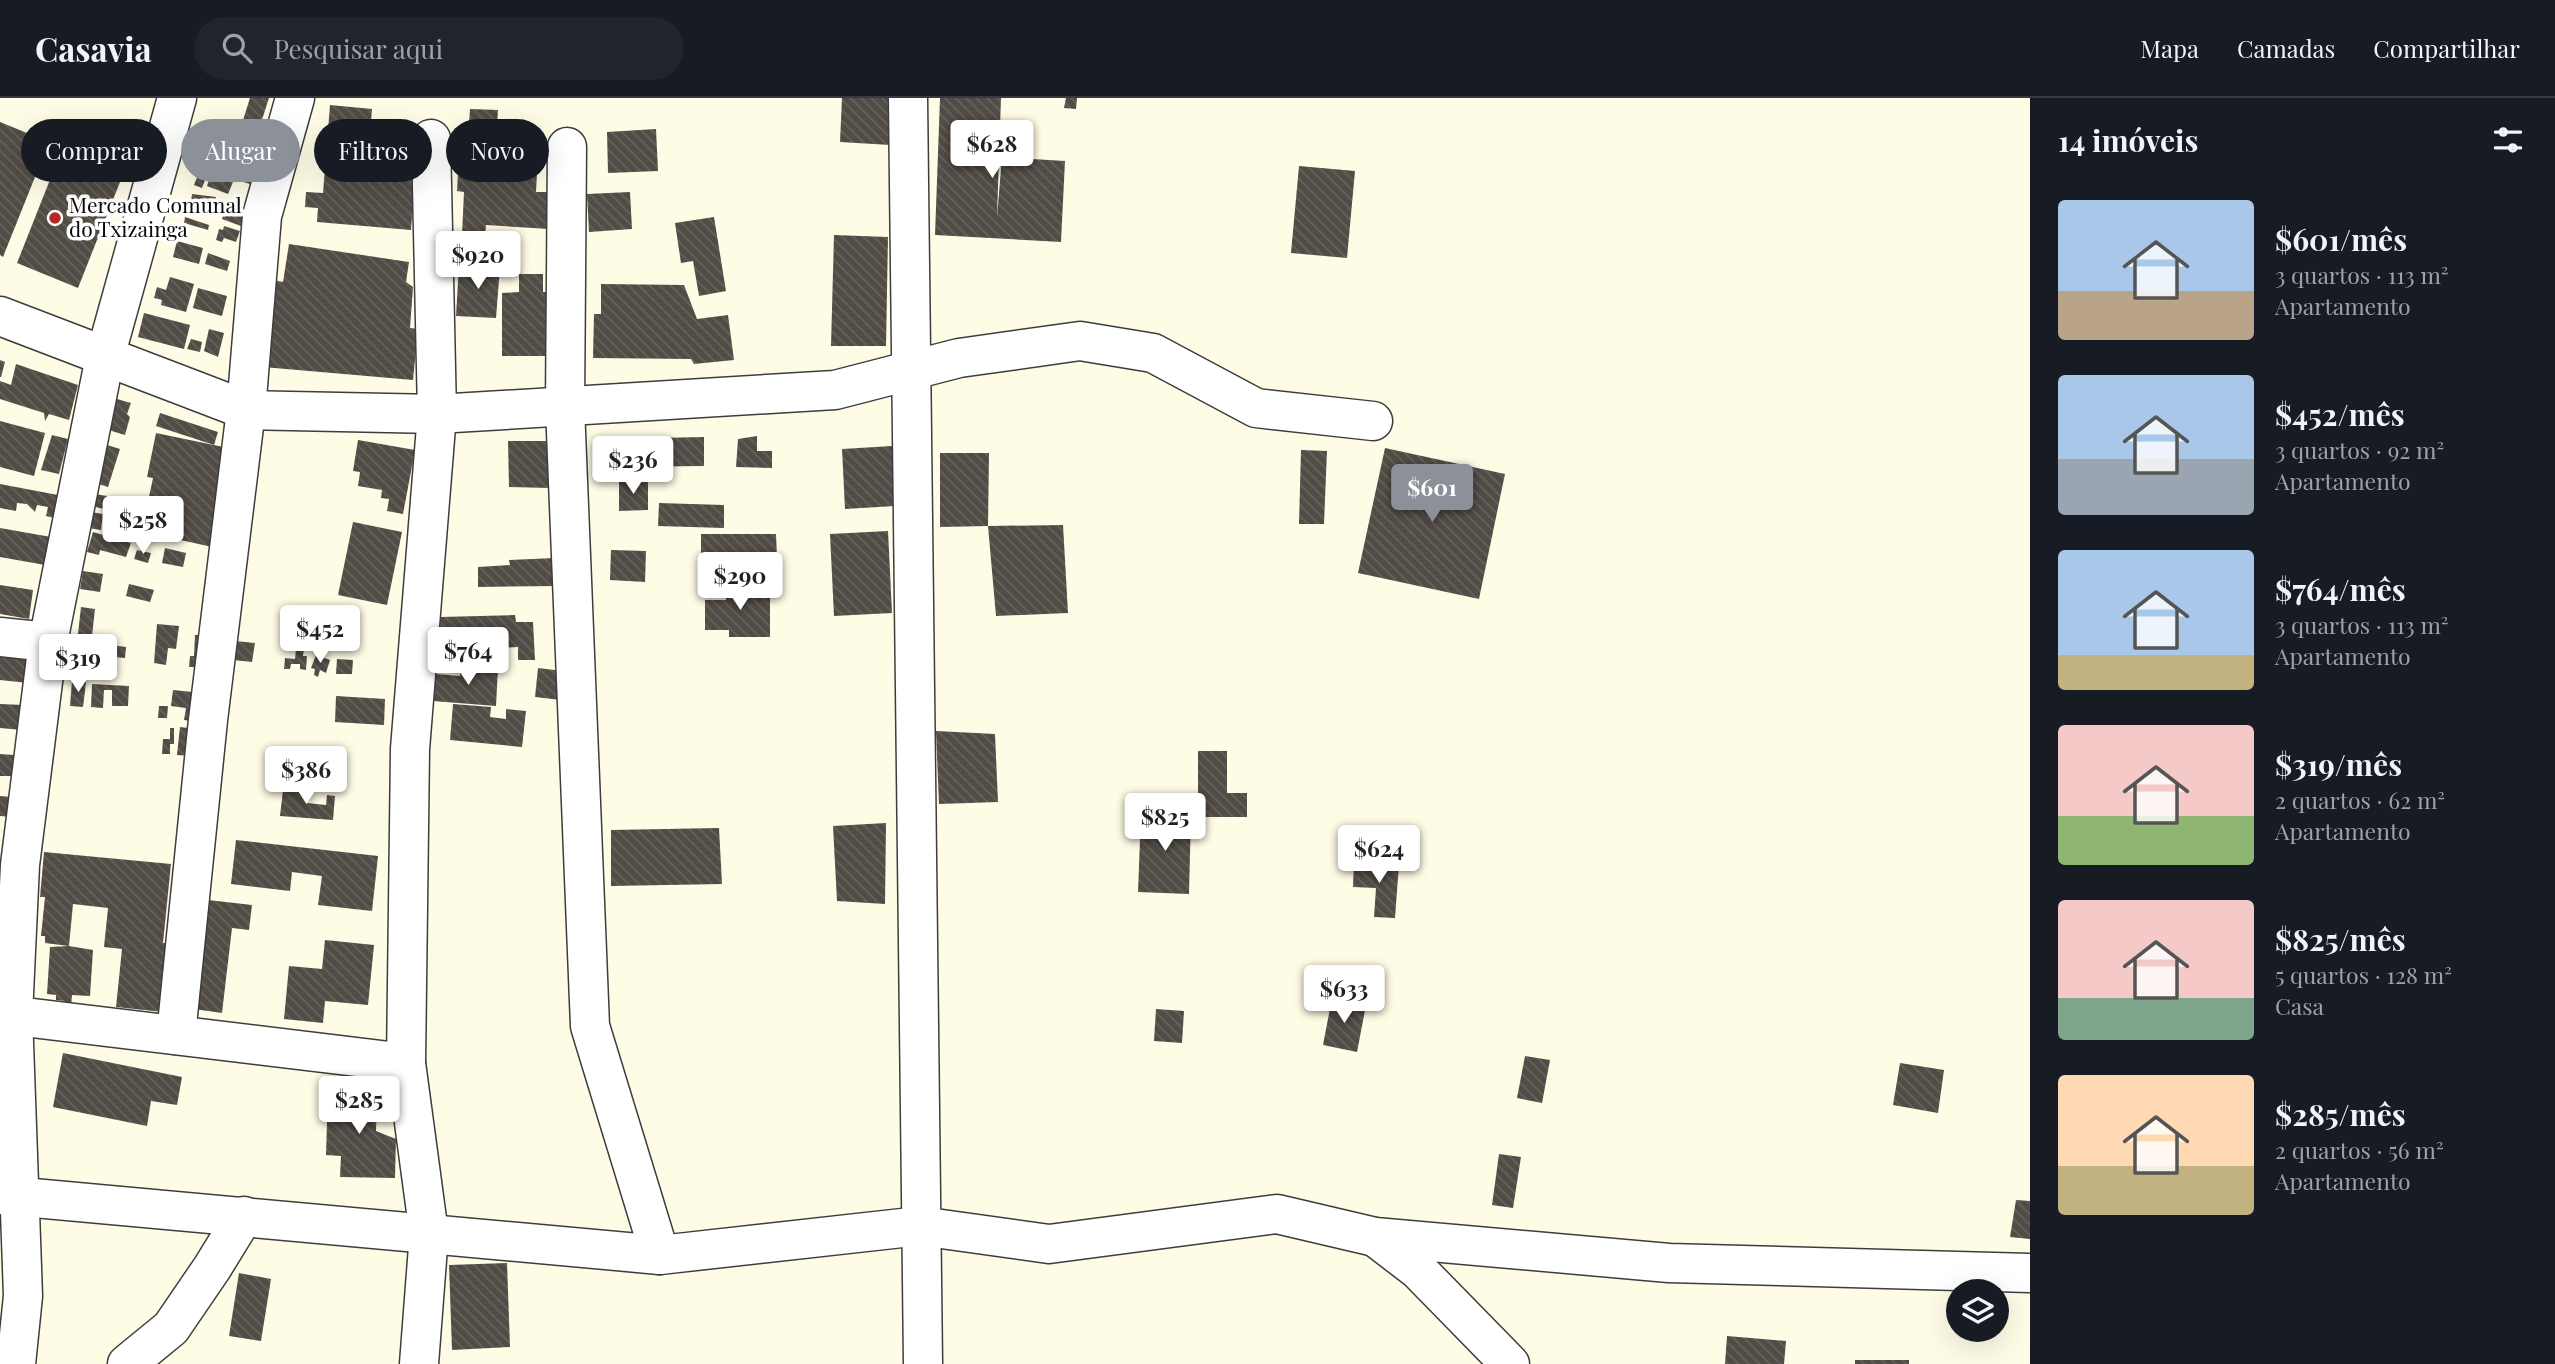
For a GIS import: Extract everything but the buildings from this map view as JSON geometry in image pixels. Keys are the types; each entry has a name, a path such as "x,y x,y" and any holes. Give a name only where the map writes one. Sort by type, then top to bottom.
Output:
{"street":[{"path":"16,1364 23,1296 10,1195 7,1014 20,865 48,642 105,357 177,98"},
{"path":"176,1035 208,720 246,410 262,216 295,98"},
{"path":"908,98 909,372 923,1364"},
{"path":"567,147 565,407 590,1026 660,1255"},
{"path":"419,1364 429,1234 406,1063 410,749 437,414 432,182"},
{"path":"0,316 246,410 437,414 835,390 959,358 1080,341 1153,353 1256,408 1373,421"},
{"path":"0,636 48,642"},
{"path":"7,1014 406,1063"},
{"path":"10,1195 660,1255 920,1226 1049,1244 1277,1214 1374,1237 1669,1263 2030,1273"},
{"path":"127,1364 171,1328 244,1216"},
{"path":"1374,1237 1418,1269 1510,1364"}],"place":[{"name":"Mercado Comunal do Txizainga","path":"55,218"}]}
